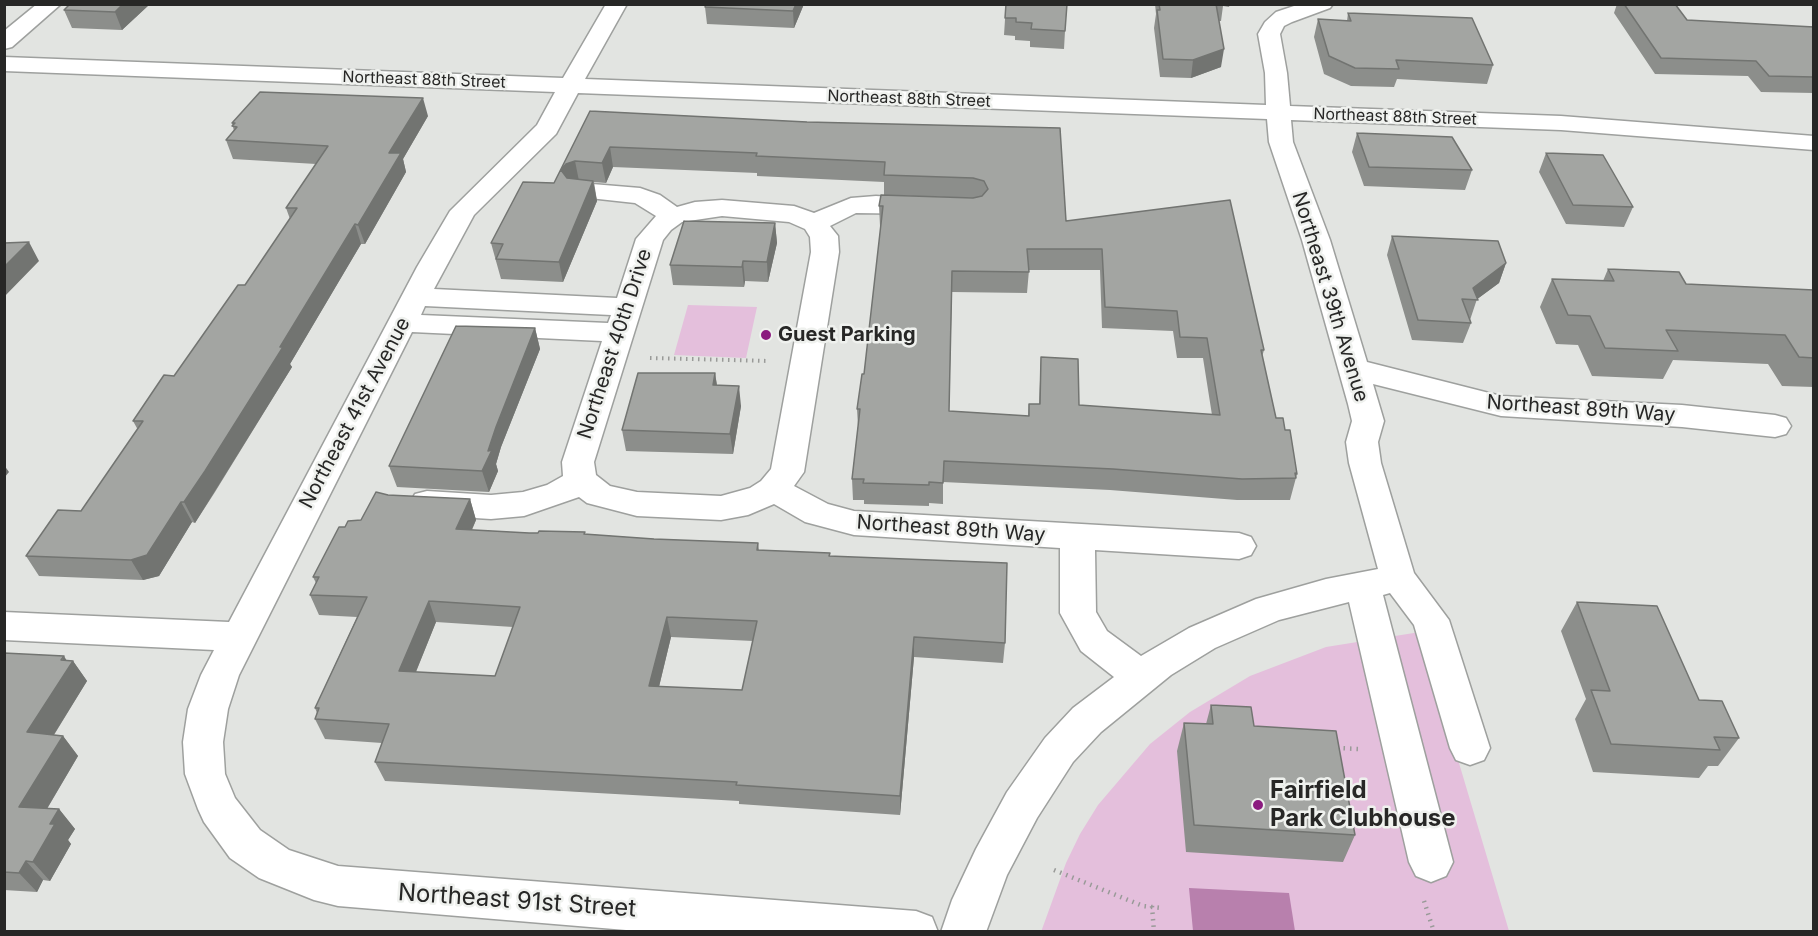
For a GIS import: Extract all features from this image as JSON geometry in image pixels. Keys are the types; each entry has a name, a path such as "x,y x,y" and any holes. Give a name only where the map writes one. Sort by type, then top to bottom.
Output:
{"street":[{"path":"4,42 51,4"},
{"name":"Northeast 41st Avenue","path":"205,774 203,742 208,709 238,637 409,310 463,211 547,129 598,34 617,4"},
{"name":"Northeast 39th Avenue","path":"1323,4 1284,17 1272,27 1269,41 1276,73 1281,142 1316,240 1355,369 1368,422 1362,442 1380,582 1431,620 1470,748"},
{"name":"Northeast 88th Street","path":"4,64 1571,123 1814,143"},
{"path":"396,501 508,507 538,501 582,481 599,495 623,502 704,508 736,506 754,500 773,489 787,472 791,461 823,263 824,237 814,223 787,213 733,209 696,210 673,216 640,196 580,191"},
{"path":"814,223 840,210 863,204 948,207"},
{"name":"Northeast 40th Drive","path":"582,481 578,471 580,450 650,239 662,224 673,216"},
{"path":"409,310 623,320"},
{"name":"Northeast 89th Way","path":"1355,369 1501,406 1682,416 1775,426"},
{"name":"Northeast 89th Way","path":"773,489 817,513 854,523 1239,546"},
{"path":"1077,537 1078,613 1094,641 1133,683"},
{"path":"963,932 974,900 998,849 1039,778 1059,750 1087,720 1158,664 1202,638 1269,609 1380,582 1431,862"},
{"path":"4,626 238,637"},
{"name":"Northeast 91st Street","path":"205,774 219,809 245,844 274,864 314,880 338,886 916,932"}],"path":[{"path":"649,358 773,361"},
{"path":"1054,870 1143,906 1161,908"},
{"path":"1152,906 1154,932"}],"shaded area":[{"path":"688,305 757,307 746,358 674,355"},
{"path":"1420,632 1509,931 1041,932 1066,863 1098,805 1150,744 1190,712 1250,676 1326,647"},
{"path":"1189,888 1289,893 1295,931 1193,931"}],"building":[{"path":"70,4 123,4 115,12 64,10"},
{"path":"706,4 796,4 793,11 705,7"},
{"path":"1006,4 1067,4 1065,31 1031,29 1032,23 1016,22 1016,18 1005,18"},
{"path":"1159,4 1216,4 1224,49 1193,60 1163,59 1157,10 1160,10"},
{"path":"1624,4 1675,4 1687,20 1814,27 1814,77 1769,76 1756,61 1661,58"},
{"path":"1348,13 1472,18 1493,65 1396,60 1399,69 1355,68 1329,56 1318,19 1351,21"},
{"path":"260,92 423,98 389,153 401,153 358,225 355,224 280,347 283,347 205,471 184,502 181,502 147,555 131,560 26,556 58,510 81,511 143,421 133,421 164,375 174,376 238,285 245,285 297,208 286,208 328,146 226,140 237,127 232,126 235,123 232,123"},
{"path":"590,111 807,122 1060,128 1066,221 1230,200 1264,350 1261,350 1276,418 1283,418 1285,430 1290,430 1296,478 1242,479 1113,469 944,461 943,483 929,482 929,485 863,483 864,479 852,479 860,409 857,409 862,374 864,374 883,206 879,206 881,195 973,198 982,196 988,189 984,181 973,178 884,175 885,162 756,156 757,153 610,147 602,163 575,161 566,164 561,170 567,178 593,181 559,262 496,259 503,244 491,243 523,182 554,183","holes":["1027,249 1102,249 1105,307 1177,311 1180,337 1207,338 1220,415 1079,405 1078,359 1041,357 1040,404 1029,404 1029,416 949,411 952,271 1029,272"]},
{"path":"1357,133 1452,137 1472,170 1369,167"},
{"path":"1546,153 1603,155 1633,207 1573,205"},
{"path":"684,221 775,223 767,262 743,261 742,267 670,265"},
{"path":"1392,236 1498,241 1506,263 1473,288 1478,300 1462,299 1471,323 1418,320"},
{"path":"29,242 4,267 4,243"},
{"path":"1608,269 1679,272 1686,284 1814,290 1814,358 1799,357 1785,335 1666,330 1678,351 1605,348 1590,316 1568,315 1552,279 1614,281"},
{"path":"456,326 535,328 496,427 488,451 492,450 482,471 389,466"},
{"path":"638,373 715,373 713,385 739,386 730,434 622,430"},
{"path":"376,492 388,495 470,499 456,529 529,533 539,531 585,532 584,534 654,539 758,543 757,550 830,553 829,556 1007,563 1005,643 914,637 900,796 736,785 737,782 375,762 389,724 315,719 319,708 315,708 367,597 310,595 319,577 313,577 339,527 345,527 348,521 361,520","holes":["429,601 520,607 495,676 399,671","667,617 757,621 742,690 649,686"]},
{"path":"1577,602 1657,606 1699,700 1722,701 1739,738 1714,737 1720,750 1611,744 1591,690 1610,691"},
{"path":"4,653 64,656 61,660 73,661 27,732 63,736 19,807 59,809 50,824 55,824 33,862 26,861 19,873 4,872"},
{"name":"Fairfield Park Clubhouse","path":"1211,705 1251,707 1254,726 1336,731 1355,835 1194,825 1184,723 1213,724"}],"place":[{"name":"Guest Parking","path":"766,335"},
{"name":"Fairfield Park Clubhouse","path":"1258,805"}]}
